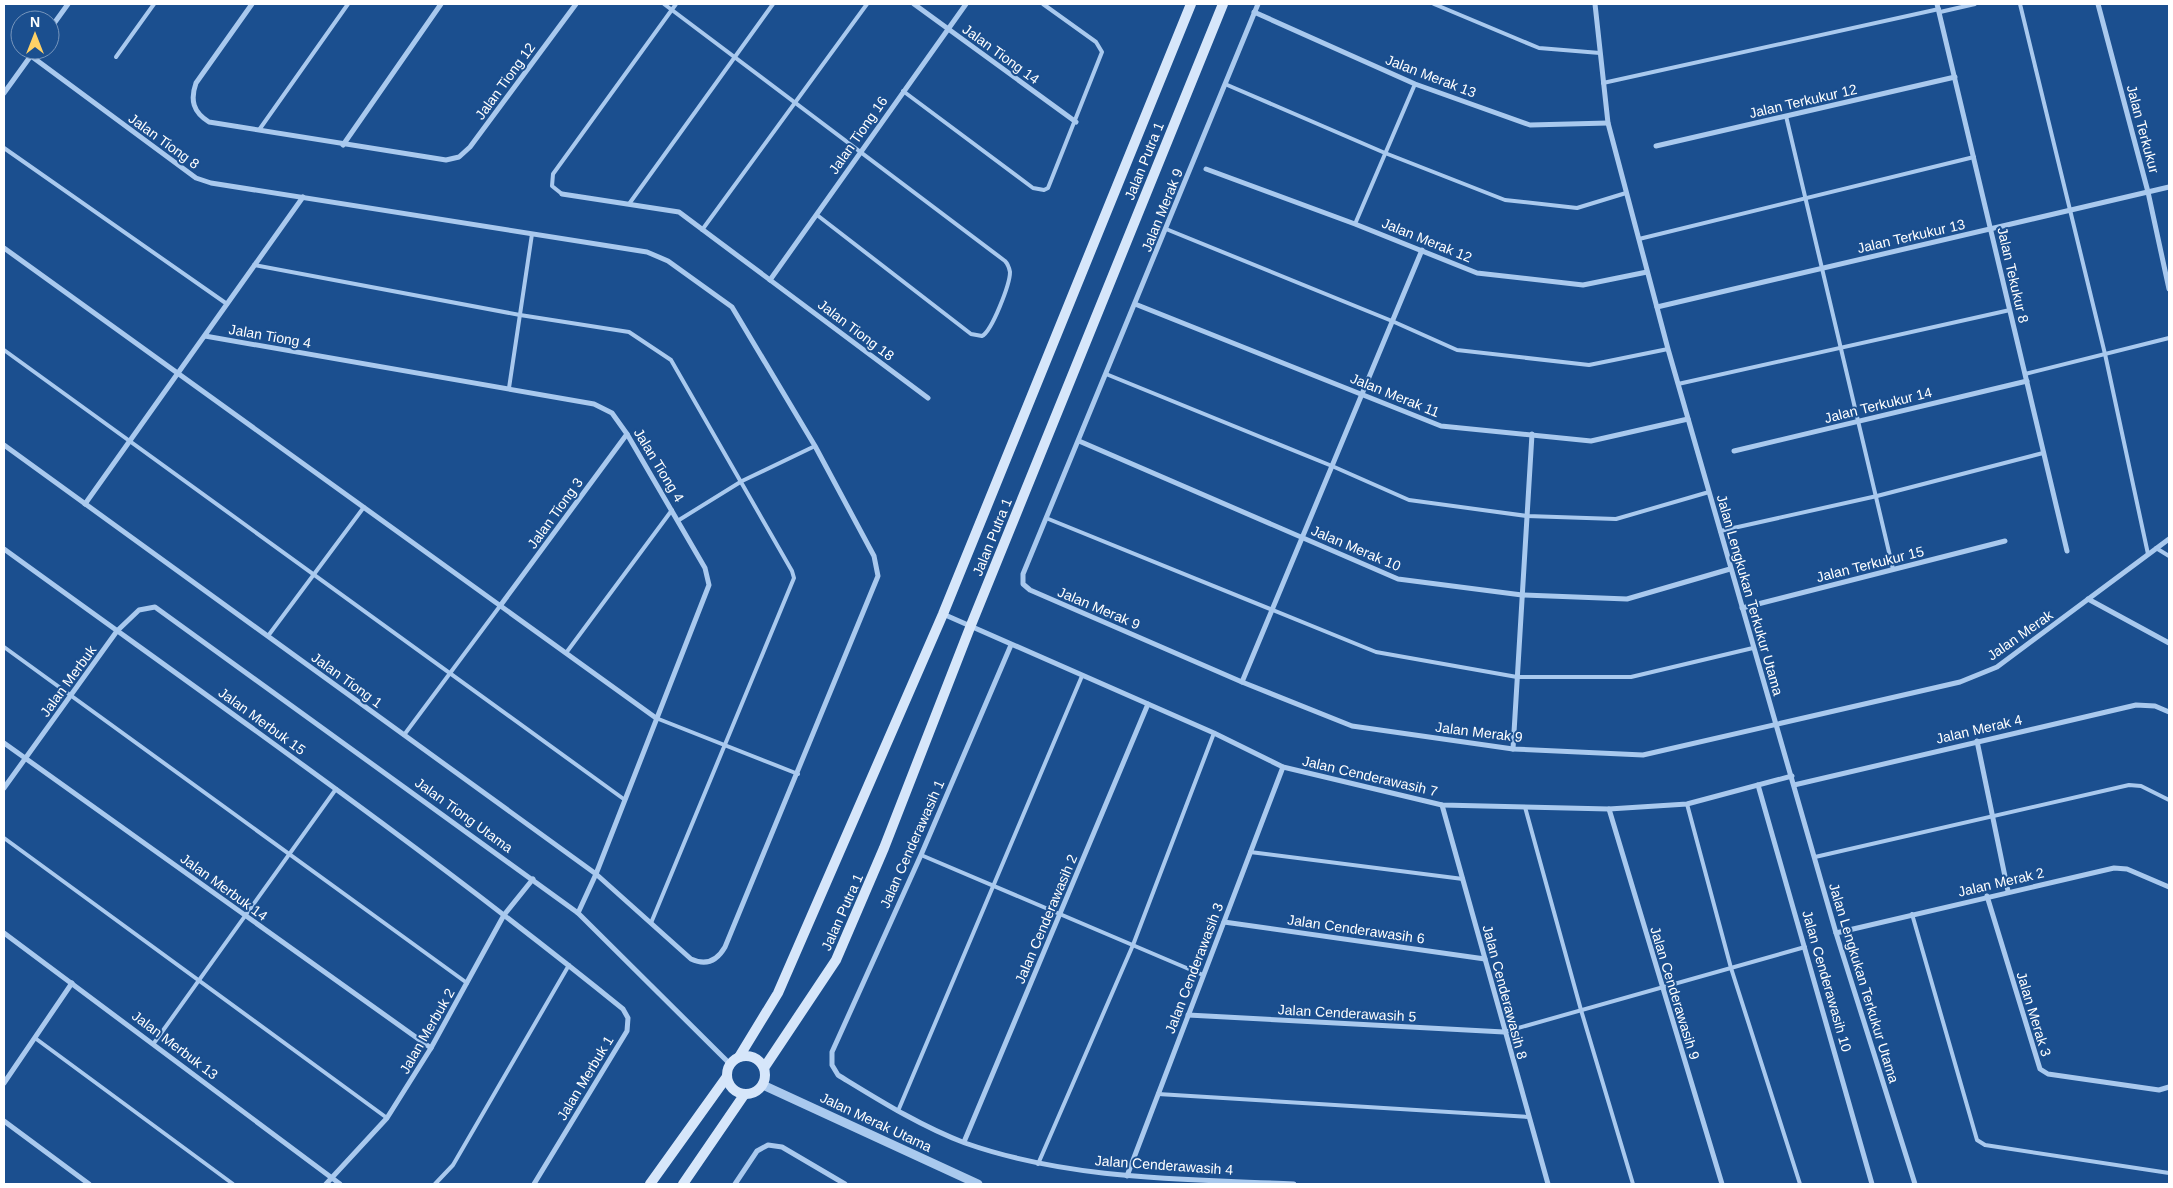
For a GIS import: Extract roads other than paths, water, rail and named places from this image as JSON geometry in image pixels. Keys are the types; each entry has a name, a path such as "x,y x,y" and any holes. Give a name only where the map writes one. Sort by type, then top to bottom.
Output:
{"main road":[{"name":"Jalan Putra 1","path":"739,1057 778,993 943,614 1191,4"},
{"name":"Jalan Putra 1","path":"764,1068 836,960 884,848 971,625 1223,4"},
{"path":"650,1184 726,1078 730,1064 739,1057 749,1056 758,1060 764,1068 763,1085 752,1094 744,1095 736,1092 729,1086 726,1078"},
{"path":"683,1184 744,1095"}],"street":[{"path":"60,15 68,4"},
{"path":"252,4 196,83 192,93 194,106 199,115 209,122 343,144 441,4"},
{"name":"Jalan Tiong 12","path":"343,144 446,160 459,158 470,147 576,4"},
{"name":"Jalan Tiong 14","path":"914,4 1076,122"},
{"name":"Jalan Tiong 16","path":"770,280 966,4"},
{"name":"Jalan Merak 9","path":"1258,4 1023,574 1023,584 1026,588 1242,682 1352,726 1513,749 1642,755 1775,722"},
{"name":"Jalan Lengkukan Terkukur Utama","path":"1594,4 1608,123 1647,272 1730,569 1792,776 1836,933 1915,1184"},
{"name":"Jalan Terkukur","path":"2098,4 2148,192 2169,289"},
{"name":"Jalan Tekukur 8","path":"1939,8 2067,551"},
{"name":"Jalan Merak 13","path":"1254,12 1415,84 1530,125 1608,123"},
{"path":"4,93 28,60"},
{"name":"Jalan Tiong 8","path":"36,60 182,170 196,178 657,255 732,307 815,446"},
{"name":"Jalan Terkukur 12","path":"1656,146 1955,77"},
{"name":"Jalan Merak 12","path":"1206,169 1355,224 1477,273 1583,285 1647,272"},
{"name":"Jalan Terkukur 13","path":"1657,307 2169,187"},
{"name":"Jalan Tiong 18","path":"562,194 678,212 928,398"},
{"path":"85,504 303,197"},
{"path":"4,248 656,718"},
{"path":"1242,682 1422,250"},
{"name":"Jalan Merak 11","path":"1135,304 1442,426 1591,441 1688,419"},
{"name":"Jalan Tiong 4","path":"206,336 509,388 604,407 612,413 627,434 705,568 709,585 596,874 578,912"},
{"name":"Jalan Terkukur 14","path":"1734,451 2027,381"},
{"name":"Jalan Tiong 3","path":"500,606 627,434"},
{"path":"1513,749 1532,434"},
{"name":"Jalan Merak 10","path":"1079,441 1398,579 1522,595 1627,599 1730,569"},
{"name":"Jalan Tiong 1","path":"4,445 596,874 691,959 700,963 710,962 720,956 798,774 878,576 874,556 815,446"},
{"name":"Jalan Merak","path":"1775,722 1960,682 1997,667 2169,539"},
{"name":"Jalan Terkukur 15","path":"1742,608 2005,541"},
{"name":"Jalan Merbuk 15","path":"4,548 336,789 504,915"},
{"path":"2088,599 2169,643"},
{"name":"Jalan Merbuk","path":"4,788 117,631 139,610 147,607 162,610"},
{"name":"Jalan Tiong Utama","path":"162,610 578,912 730,1064"},
{"name":"Jalan Cenderawasih 7","path":"943,614 1214,733 1282,767 1442,805 1609,809 1687,804 1792,776"},
{"name":"Jalan Cenderawasih 1","path":"832,1052 921,856 1010,645"},
{"name":"Jalan Cenderawasih 2","path":"964,1142 1148,704"},
{"name":"Jalan Merak 4","path":"1794,785 2136,705 2155,706 2169,712"},
{"path":"1977,741 2008,891"},
{"name":"Jalan Merbuk 14","path":"4,743 431,1048"},
{"name":"Jalan Cenderawasih 3","path":"1127,1176 1282,767"},
{"name":"Jalan Cenderawasih 10","path":"1758,785 1806,946 1872,1184"},
{"name":"Jalan Cenderawasih 8","path":"1442,805 1548,1184"},
{"name":"Jalan Cenderawasih 9","path":"1609,809 1722,1184"},
{"name":"Jalan Merak 2","path":"1836,933 2008,891 2121,867 2169,887"},
{"name":"Jalan Merbuk 2","path":"326,1184 387,1118 431,1048 504,915 534,879"},
{"name":"Jalan Merak 3","path":"1987,896 2040,1069 2048,1074 2159,1090 2169,1087"},
{"name":"Jalan Merbuk 1","path":"504,915 623,1009 628,1018 627,1031 534,1184"},
{"name":"Jalan Cenderawasih 6","path":"1224,922 1485,959"},
{"name":"Jalan Merbuk 13","path":"4,933 340,1184"},
{"path":"4,1083 72,983"},
{"name":"Jalan Cenderawasih 5","path":"1188,1015 1504,1032"},
{"name":"Jalan Cenderawasih 4","path":"832,1052 832,1065 838,1075 898,1112 964,1142 1038,1164 1127,1176 1294,1184"},
{"name":"Jalan Merak Utama","path":"763,1085 978,1184"},
{"path":"4,1121 89,1184"},
{"path":"735,1184 757,1151 768,1145 782,1147 844,1184"}],"lane":[{"path":"116,57 154,4"},
{"path":"259,130 348,4"},
{"path":"664,4 1008,265 1009,276 990,329 982,336 971,334 816,214"},
{"path":"562,194 552,186 553,174 676,4"},
{"path":"629,204 773,4"},
{"path":"702,230 796,104 867,4"},
{"path":"903,91 1038,191 1044,190 1052,183 1102,52 1096,42 1043,4"},
{"path":"1434,4 1539,48 1600,53"},
{"path":"1603,83 1939,8 1975,4"},
{"path":"2020,4 2105,354 2148,554"},
{"path":"1225,84 1385,153 1505,200 1577,208 1626,193"},
{"path":"1355,224 1415,84"},
{"path":"1786,116 1804,197 1824,268 1840,348 1860,421 1893,569"},
{"path":"4,148 227,304"},
{"path":"1639,239 1804,197 1974,157"},
{"path":"1166,229 1392,321 1457,350 1589,365 1668,349"},
{"path":"509,388 532,234"},
{"path":"254,265 520,315 629,332 671,360 742,481 792,570 794,578 726,746 651,923"},
{"path":"1678,384 2010,310"},
{"path":"2025,374 2169,338"},
{"path":"4,350 451,672 625,800"},
{"path":"1106,374 1332,466 1409,500 1527,516 1616,519 1709,492"},
{"path":"678,520 742,481 815,446"},
{"path":"1720,531 1877,496 2043,453"},
{"path":"268,636 364,507"},
{"path":"566,653 672,509"},
{"path":"1046,518 1376,652 1517,677 1631,677 1753,648"},
{"path":"2156,548 2169,556"},
{"path":"404,735 500,606"},
{"path":"4,647 70,697 467,983"},
{"path":"898,1112 1082,676"},
{"path":"656,718 798,774"},
{"path":"1038,1164 1133,945 1214,733"},
{"path":"1815,857 2135,785 2169,800"},
{"path":"154,1044 336,789"},
{"path":"1687,804 1731,968 1800,1184"},
{"path":"1526,807 1581,1010 1633,1184"},
{"path":"4,838 387,1118"},
{"path":"1250,852 1463,879"},
{"path":"921,856 1203,975"},
{"path":"1912,914 1977,1140 1985,1145 2169,1173"},
{"path":"1504,1032 1806,946"},
{"path":"435,1184 453,1164 569,965"},
{"path":"35,1038 233,1184"},
{"path":"1158,1094 1529,1116"}]}
